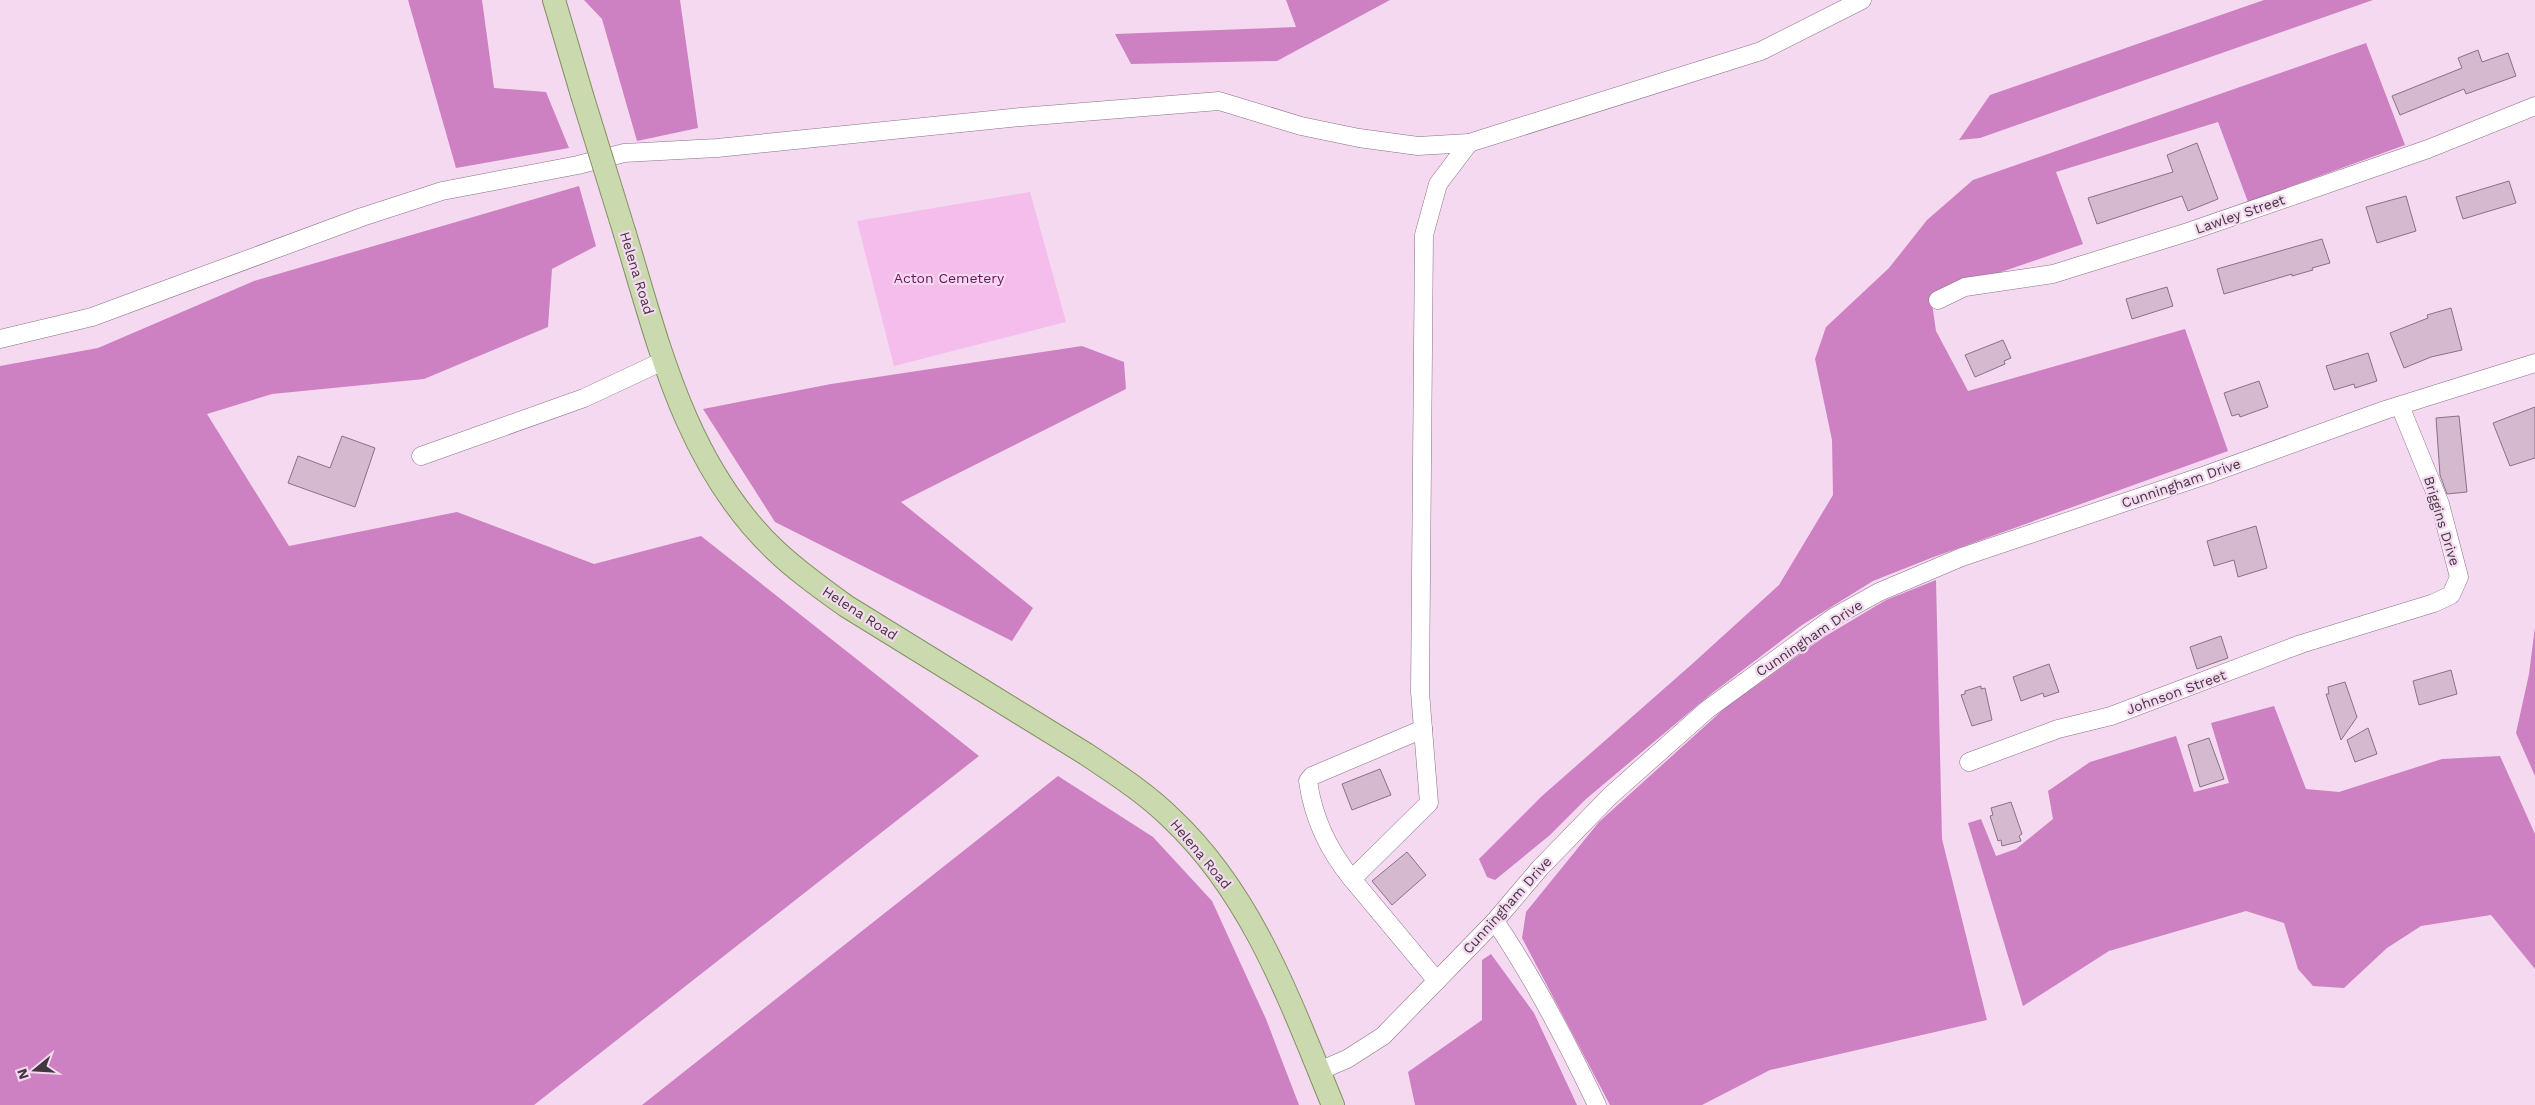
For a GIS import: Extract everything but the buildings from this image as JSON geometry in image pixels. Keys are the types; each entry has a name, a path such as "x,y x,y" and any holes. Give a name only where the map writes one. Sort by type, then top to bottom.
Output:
{"main road":[{"name":"Helena Road","path":"554,0 663,361 683,416 723,490 774,549 809,579 846,606 1124,780 1173,820 1195,843 1235,896 1261,938 1332,1105"}],"street":[{"path":"0,339 92,316 362,217 442,191 578,165 624,153 716,148 1021,116 1219,101 1301,126 1359,138 1418,146 1469,143 1761,52 1862,0"},
{"name":"Lawley Street","path":"1938,300 1965,287 2053,274 2188,232 2428,148 2535,106"},
{"path":"1352,879 1429,803 1420,692 1424,235 1438,184 1469,143"},
{"path":"421,456 584,398 663,361"},
{"name":"Cunningham Drive","path":"1318,1071 1347,1059 1383,1036 1494,921 1540,868 1610,796 1680,732 1798,642 1834,617 1879,592 1930,568 2206,475 2400,406 2535,363"},
{"name":"Briggins Drive","path":"2381,620 2434,603 2451,595 2459,577 2440,504 2400,406"},
{"name":"Johnson Street","path":"1969,762 2058,729 2111,716 2301,644 2381,620"},
{"path":"1423,729 1312,776 1308,781 1327,845 1335,860 1437,981"},
{"path":"1494,921 1518,956 1576,1060 1598,1105"}],"green space":[{"name":"Acton Cemetery","path":"1030,192 1066,322 894,366 857,221"}],"shaded area":[{"path":"408,0 482,0 494,88 546,92 569,148 456,168"},
{"path":"584,0 680,0 698,128 637,141 602,19"},
{"path":"1286,0 1390,0 1277,61 1131,64 1115,34 1296,27"},
{"path":"2264,0 2373,0 1980,138 1959,140 1990,95"},
{"path":"2366,43 2405,145 2248,202 2218,122 2056,172 2083,244 1931,296 1936,331 1968,391 2185,329 2228,451 1931,558 1873,581 1802,625 1711,694 1586,799 1550,835 1495,880 1487,877 1479,859 1542,796 1779,585 1833,495 1832,440 1815,359 1826,327 1889,268 1927,220 1973,180"},
{"path":"579,186 596,246 552,269 548,327 424,379 272,394 207,414 289,546 457,512 594,564 701,536 979,756 534,1105 0,1105 0,366 98,348 254,281"},
{"path":"1082,346 1124,362 1126,389 901,502 1033,608 1012,641 775,522 703,409 831,384"},
{"path":"1936,580 1942,839 1987,1020 1770,1070 1702,1105 1610,1105 1522,938 1526,912 1599,822 1725,708 1824,637 1886,600"},
{"path":"2535,627 2535,776 2516,733 2529,674"},
{"path":"2274,706 2306,789 2339,792 2442,759 2500,756 2535,834 2535,969 2491,915 2421,926 2387,948 2344,988 2313,986 2298,969 2284,923 2246,911 2109,951 2023,1006 1968,823 1981,819 1996,856 2016,849 2053,819 2048,791 2090,762 2176,736 2194,792 2229,783 2211,723"},
{"path":"1058,776 1153,837 1212,901 1266,1019 1299,1105 642,1105"},
{"path":"1491,954 1534,1013 1577,1105 1415,1105 1408,1072 1482,1020 1482,960"}]}
